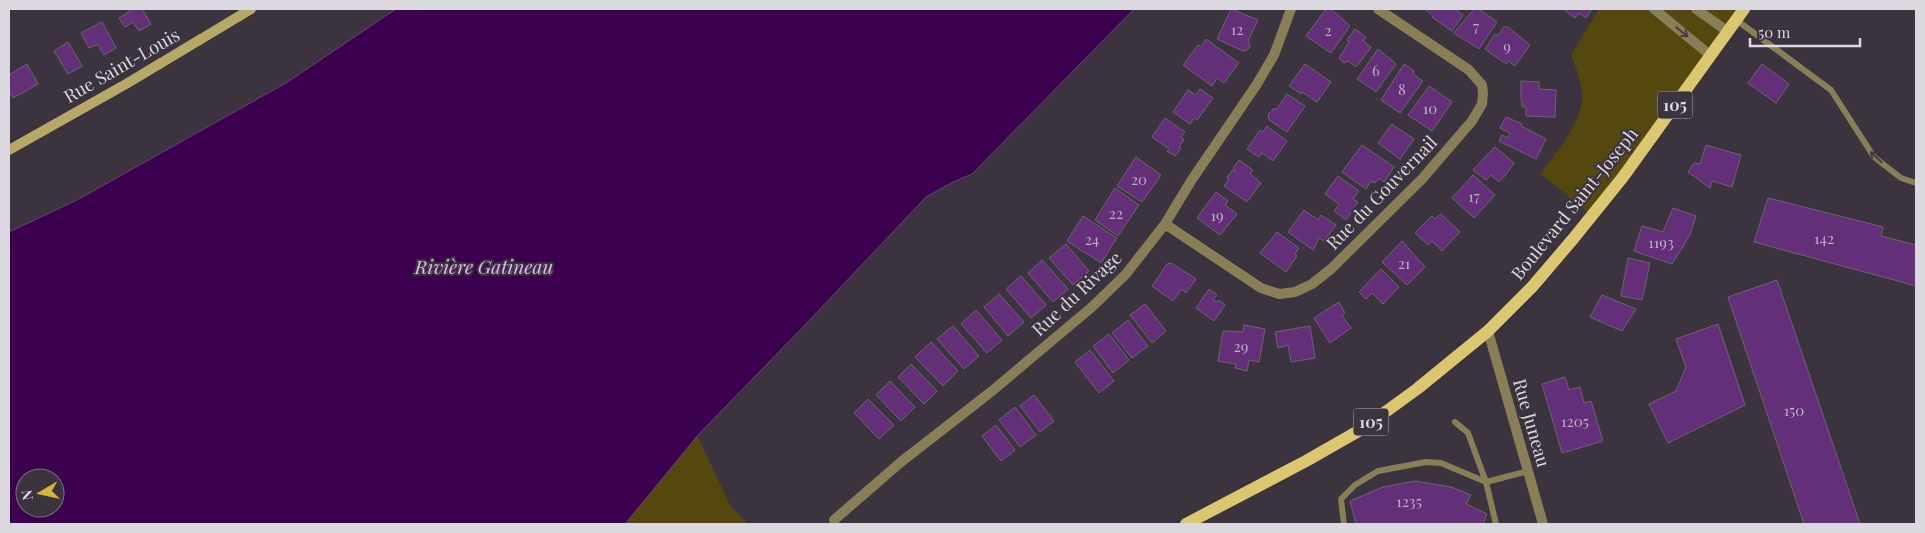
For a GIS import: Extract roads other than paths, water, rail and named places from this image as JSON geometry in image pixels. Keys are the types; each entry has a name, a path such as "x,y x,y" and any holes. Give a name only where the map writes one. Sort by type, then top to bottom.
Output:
{"main road":[{"name":"Rue Saint-Louis","path":"9,150 126,84 251,9"},
{"name":"Boulevard Saint-Joseph","path":"1186,524 1298,466 1362,429 1417,389 1488,331 1532,288 1555,262 1623,176 1738,14 1744,9"}],"street":[{"name":"Rue du Rivage","path":"834,520 901,462 992,391 1092,307 1126,274 1165,224 1191,181 1269,65 1291,9"},
{"name":"Rue du Gouvernail","path":"1165,224 1261,288 1270,292 1287,294 1303,289 1331,269 1410,192 1472,122 1482,104 1482,85 1469,70 1378,9"},
{"path":"1654,9 1710,55"},
{"path":"1696,9 1727,31"},
{"name":"Rue Juneau","path":"1488,331 1543,524"}],"lane":[{"path":"1738,14 1831,90 1874,157 1902,178 1916,183"},
{"path":"1454,422 1468,433 1486,482 1496,524"},
{"path":"1344,524 1341,499 1355,485 1378,471 1426,462 1441,463 1486,482 1528,470"}],"water":[{"name":"Rivière Gatineau","path":"396,9 1134,9 972,174 926,197 698,435 625,524 9,524 9,232 77,200 286,83"}]}
